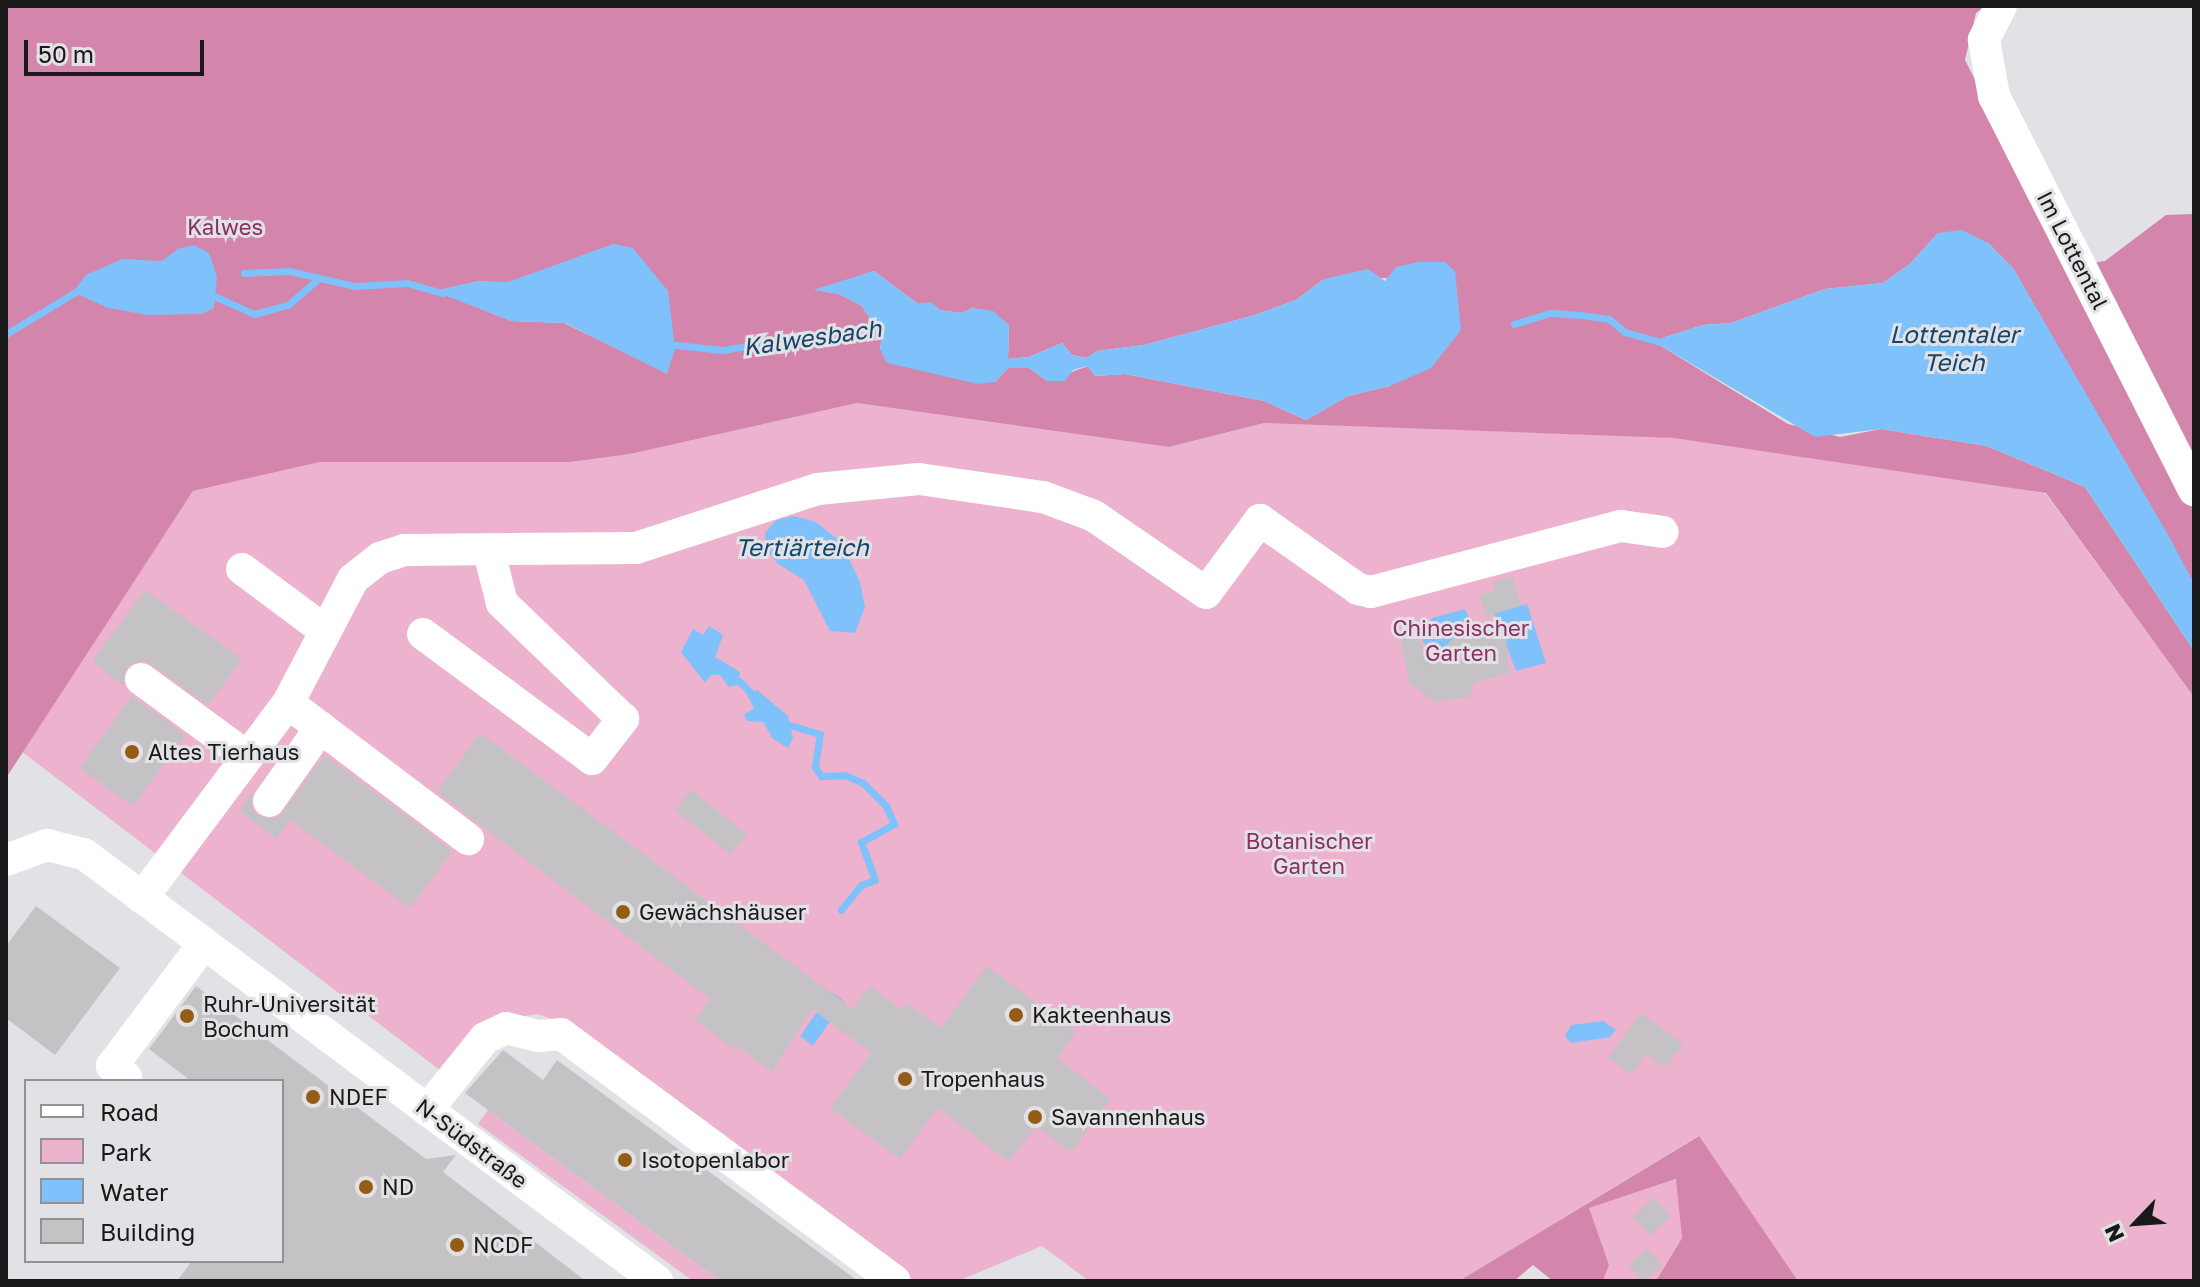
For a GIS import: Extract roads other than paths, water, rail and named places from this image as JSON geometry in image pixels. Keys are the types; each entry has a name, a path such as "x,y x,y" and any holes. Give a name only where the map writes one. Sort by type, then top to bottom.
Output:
{"street":[{"name":"Im Lottental","path":"1995,8 1983,54 1994,96 2194,490"},
{"path":"142,898 288,703 353,579 380,558 404,550 489,552 636,548 818,489 919,479 1043,497 1094,516 1206,593 1260,520 1358,589 1371,592 1621,526 1663,532"},
{"path":"423,634 592,759 623,719 502,603 489,552"},
{"path":"242,569 324,630"},
{"path":"141,679 247,757"},
{"path":"288,703 468,839"},
{"path":"269,801 321,727"},
{"name":"N-Südstraße","path":"6,860 26,849 64,846 84,854 657,1281"},
{"path":"126,1077 112,1066 203,945"},
{"path":"427,1110 485,1038 506,1028 539,1036 561,1034 895,1281"}],"water":[{"name":"Lottentaler Teich","path":"1962,230 1988,243 2013,268 2171,540 2194,584 2194,651 2085,487 1987,446 1881,429 1815,437 1653,341 1703,325 1731,323 1825,289 1883,283 1910,264 1938,233"},
{"path":"614,244 633,248 668,291 675,349 667,374 565,323 511,321 434,291 479,281 508,282"},
{"path":"194,245 209,253 217,276 214,308 202,314 148,315 108,308 73,292 86,275 122,259 162,261 178,249"},
{"path":"1418,262 1445,262 1455,271 1461,330 1431,368 1390,386 1348,396 1306,420 1264,401 1125,374 1095,376 1087,366 1073,370 1065,381 1047,381 1029,368 1008,368 995,382 978,384 887,363 880,349 882,336 862,306 839,294 813,290 874,271 918,304 931,302 940,310 961,313 973,308 993,311 1009,325 1008,359 1029,357 1062,343 1072,355 1086,358 1097,351 1144,345 1255,315 1296,300 1324,279 1368,269 1385,281 1396,267"},
{"name":"Tertiärteich","path":"794,516 816,522 841,542 860,582 865,607 855,633 830,631 804,580 778,564 765,547 765,533 776,520"},
{"path":"1489,600 1502,611 1527,604 1546,663 1516,671"},
{"path":"1465,609 1469,618 1462,626 1467,633 1488,626 1492,636 1433,678 1420,657 1430,653 1420,636 1432,618"},
{"path":"709,626 723,635 715,657 740,672 737,685 729,687 720,675 711,675 705,683 681,652 693,629 703,635"},
{"path":"757,690 788,716 793,738 788,748 773,739 763,722 747,721 744,715 754,708 747,695"},
{"path":"831,992 844,1001 813,1045 800,1036"},
{"path":"1603,1021 1616,1030 1610,1037 1571,1043 1565,1036 1571,1025"}],"waterway":[{"name":"Kalwesbach","path":"244,273 289,271 355,286 407,283 443,293"},
{"name":"Kalwesbach","path":"210,294 254,314 288,305 319,278"},
{"name":"Kalwesbach","path":"6,334 79,290"},
{"name":"Kalwesbach","path":"1514,324 1551,313 1581,315 1609,319 1625,332 1660,342"},
{"name":"Kalwesbach","path":"667,344 722,350 882,325"},
{"path":"739,681 751,693"},
{"path":"790,725 820,734 815,767 821,776 845,775 863,783 886,806 894,824 861,842 875,880 861,885 841,910"}],"place":[{"name":"Altes Tierhaus","path":"132,752"},
{"name":"Gewächshäuser","path":"623,912"},
{"name":"Kakteenhaus","path":"1016,1015"},
{"name":"Ruhr-Universität Bochum","path":"187,1016"},
{"name":"Tropenhaus","path":"905,1079"},
{"name":"NDEF","path":"313,1097"},
{"name":"Savannenhaus","path":"1035,1117"},
{"name":"Isotopenlabor","path":"625,1160"},
{"name":"ND","path":"366,1187"},
{"name":"NCDF","path":"457,1245"}],"park label":[{"name":"Kalwes","path":"225,227"},
{"name":"Chinesischer Garten","path":"1461,640"},
{"name":"Botanischer Garten","path":"1309,852"}]}
